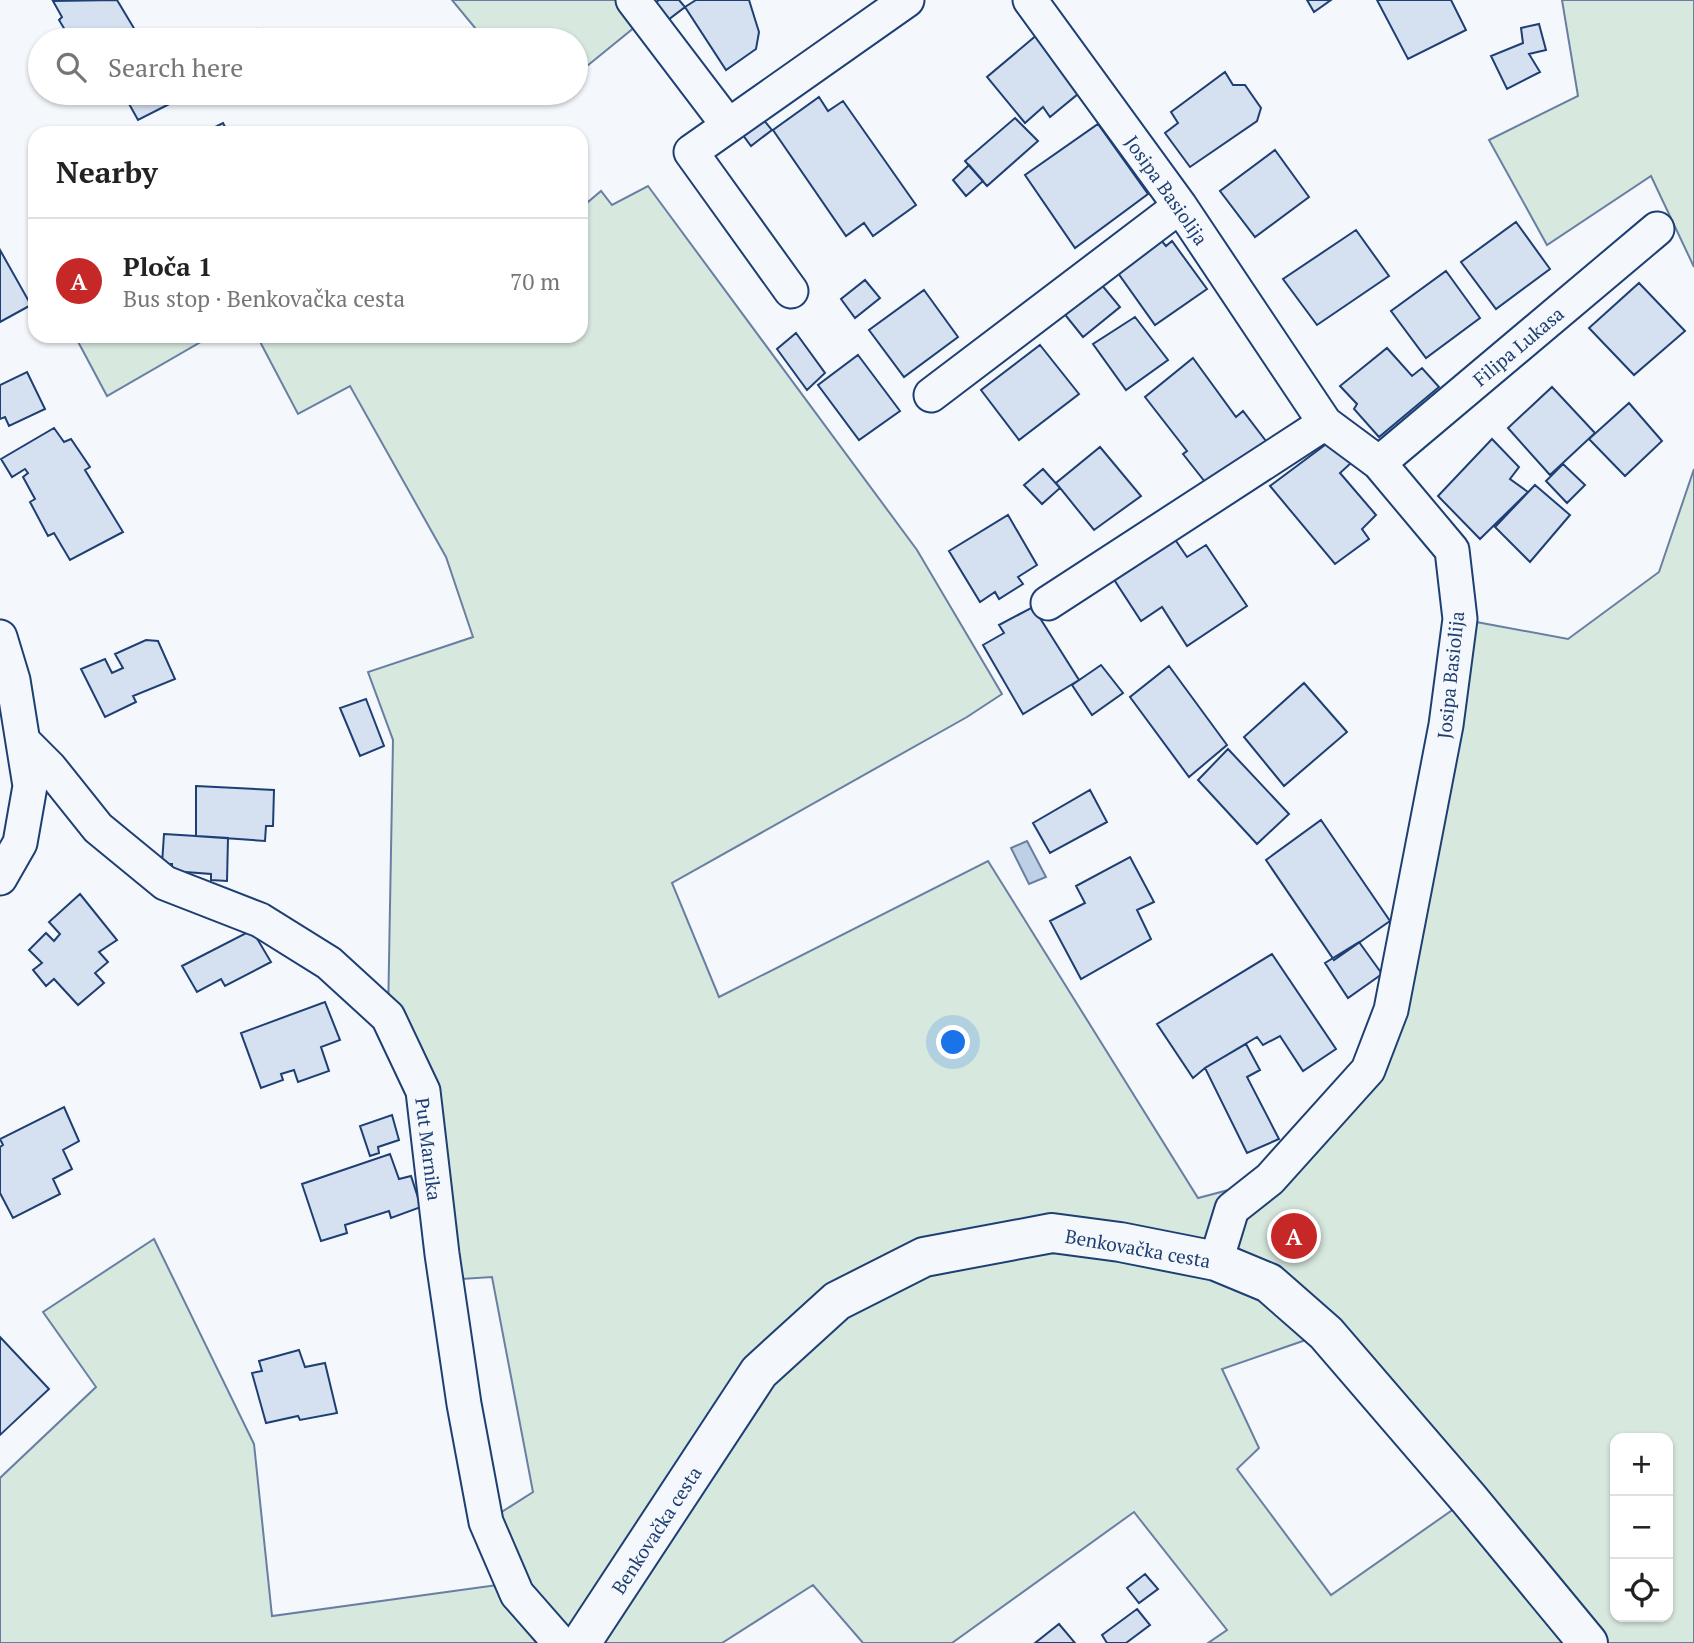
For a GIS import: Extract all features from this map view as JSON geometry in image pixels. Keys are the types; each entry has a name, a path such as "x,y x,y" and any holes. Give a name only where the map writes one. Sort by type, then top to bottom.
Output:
{"main road":[{"name":"Benkovačka cesta","path":"581,1643 759,1372 837,1301 924,1257 1052,1233 1120,1242 1216,1261 1269,1283 1326,1333 1588,1643"}],"street":[{"path":"633,0 728,125"},
{"path":"791,291 691,152 907,0"},
{"name":"Josipa Basiolija","path":"1030,0 1181,206 1325,423 1380,463 1452,550 1460,619 1446,725 1391,1010 1367,1070 1269,1179 1231,1209 1216,1261"},
{"path":"931,395 1181,206"},
{"name":"Filipa Lukasa","path":"1380,463 1657,229"},
{"path":"1048,603 1325,423"},
{"path":"0,636 13,681 30,786 20,843 0,878"},
{"name":"Put Marnika","path":"23,741 50,768 98,828 164,883 260,920 329,964 388,1017 423,1091 442,1254 462,1390 486,1522 517,1594 560,1643"}],"shaded area":[{"path":"452,0 624,0 641,22 588,65 588,28 475,28"},
{"path":"1562,0 1694,0 1694,267 1651,176 1547,245 1489,140 1578,96"},
{"path":"648,186 917,550 1002,694 967,717 672,883 719,997 988,861 1198,1198 1270,1179 1368,1070 1460,619 1568,639 1659,572 1694,469 1694,1643 1208,1643 1227,1630 1134,1512 952,1643 863,1643 813,1585 722,1643 0,1643 0,1478 96,1387 43,1312 154,1239 254,1444 272,1616 512,1583 486,1522 533,1492 492,1277 446,1280 423,1091 388,1017 393,740 368,672 473,637 446,557 350,386 298,414 261,343 588,343 588,202 601,191 612,205","holes":["1326,1333 1468,1499 1331,1595 1237,1469 1259,1448 1222,1369"]},
{"path":"79,343 199,343 107,396"}],"water":[{"path":"1027,841 1046,877 1029,884 1011,848"}],"building":[{"path":"117,0 134,28 64,28 59,20 62,17 53,1"},
{"path":"659,0 679,0 685,7 664,23 651,6"},
{"path":"696,0 749,0 759,32 756,49 726,70 685,7"},
{"path":"1307,0 1331,0 1314,12"},
{"path":"1377,0 1451,0 1466,30 1408,59"},
{"path":"1539,24 1546,50 1529,54 1540,72 1507,89 1491,56 1523,43 1521,28"},
{"path":"1038,34 1084,89 1050,117 1043,107 1025,123 987,77"},
{"path":"1225,72 1233,85 1245,85 1261,108 1257,121 1190,167 1165,133 1178,123 1171,112"},
{"path":"819,97 828,111 843,101 916,205 873,236 864,223 846,236 773,130"},
{"path":"130,105 167,105 138,120"},
{"path":"757,112 772,130 751,146 737,127"},
{"path":"1015,118 1038,141 987,186 965,161"},
{"path":"1098,124 1148,194 1075,248 1025,175"},
{"path":"1275,150 1309,197 1255,237 1220,191"},
{"path":"969,165 983,181 966,196 953,180"},
{"path":"1516,222 1550,269 1496,309 1461,262"},
{"path":"1356,230 1389,276 1317,325 1283,279"},
{"path":"1160,239 1166,246 1172,241 1207,289 1155,325 1113,266"},
{"path":"0,250 28,300 28,307 0,322"},
{"path":"1446,271 1480,318 1426,358 1391,311"},
{"path":"1096,278 1120,307 1083,337 1058,306"},
{"path":"865,280 880,298 855,318 841,299"},
{"path":"1639,283 1685,331 1634,375 1589,328"},
{"path":"924,290 958,337 904,377 869,330"},
{"path":"1135,317 1168,360 1126,390 1093,344"},
{"path":"796,333 825,373 807,390 777,349"},
{"path":"1040,345 1079,394 1019,440 981,390"},
{"path":"1387,348 1412,376 1422,368 1439,387 1379,437 1354,409 1357,404 1340,386"},
{"path":"858,355 900,411 859,440 818,385"},
{"path":"1193,358 1236,417 1243,411 1269,445 1209,487 1183,454 1187,451 1145,397"},
{"path":"27,372 45,409 9,426 5,417 0,419 0,385"},
{"path":"1552,387 1595,433 1550,475 1508,428"},
{"path":"1629,403 1662,441 1625,476 1589,439"},
{"path":"54,428 64,442 71,439 90,467 85,470 123,532 70,560 54,533 48,536 30,502 35,499 23,477 28,473 25,469 12,477 1,459"},
{"path":"1492,439 1519,467 1510,479 1528,492 1480,539 1438,496"},
{"path":"1329,442 1351,463 1340,473 1376,515 1362,529 1369,539 1335,564 1270,486"},
{"path":"1100,447 1141,496 1094,530 1056,483"},
{"path":"1563,464 1585,485 1567,503 1546,481"},
{"path":"1043,469 1060,488 1042,504 1024,485"},
{"path":"1535,485 1570,515 1530,562 1495,527"},
{"path":"1008,515 1037,565 1018,577 1023,584 999,599 995,592 980,602 949,551"},
{"path":"1174,538 1187,557 1206,545 1247,606 1187,646 1162,607 1141,621 1113,578"},
{"path":"1033,607 1079,680 1023,714 983,645 1004,633 999,625"},
{"path":"146,640 158,641 175,679 133,696 136,702 105,717 81,669 105,659 112,673 123,668 115,654"},
{"path":"1101,665 1123,693 1092,715 1072,685"},
{"path":"1169,666 1227,745 1189,777 1130,697"},
{"path":"1304,683 1347,732 1284,786 1244,737"},
{"path":"366,699 384,746 360,756 340,708"},
{"path":"1228,749 1289,814 1257,844 1198,780"},
{"path":"196,786 274,790 273,826 266,826 265,841 196,836"},
{"path":"1090,790 1107,822 1050,853 1033,823"},
{"path":"1321,820 1390,921 1334,960 1266,860"},
{"path":"164,834 228,838 227,881 211,880 211,874 172,871 172,864 162,864"},
{"path":"1130,857 1154,902 1137,910 1151,939 1081,979 1050,921 1085,903 1076,886"},
{"path":"80,894 117,940 99,952 108,962 95,973 104,983 78,1005 54,979 46,986 33,970 42,963 29,950 46,933 54,941 60,934 49,922"},
{"path":"252,930 271,962 225,986 221,979 197,992 182,966"},
{"path":"1359,942 1382,974 1348,998 1325,963"},
{"path":"1272,954 1336,1049 1303,1071 1280,1036 1263,1045 1257,1037 1193,1078 1157,1024"},
{"path":"325,1002 340,1040 321,1047 329,1071 298,1082 294,1070 281,1074 283,1080 261,1088 241,1033"},
{"path":"1246,1044 1260,1070 1247,1077 1279,1139 1247,1153 1205,1068"},
{"path":"64,1107 79,1141 63,1150 72,1169 53,1179 60,1194 13,1218 0,1193 0,1147 3,1145 0,1139"},
{"path":"392,1115 399,1140 378,1147 379,1153 370,1156 360,1126"},
{"path":"390,1154 399,1179 411,1176 421,1207 391,1218 389,1211 345,1225 347,1233 321,1241 302,1184"},
{"path":"0,1337 49,1389 0,1435"},
{"path":"299,1350 305,1367 325,1363 337,1413 300,1420 298,1416 266,1423 252,1373 262,1371 259,1361"},
{"path":"1145,1574 1158,1589 1139,1603 1127,1588"},
{"path":"1137,1609 1150,1625 1126,1643 1107,1643 1102,1635"},
{"path":"1059,1624 1075,1643 1035,1643"}],"place":[{"name":"Ploča 1","path":"1294,1236"}]}
